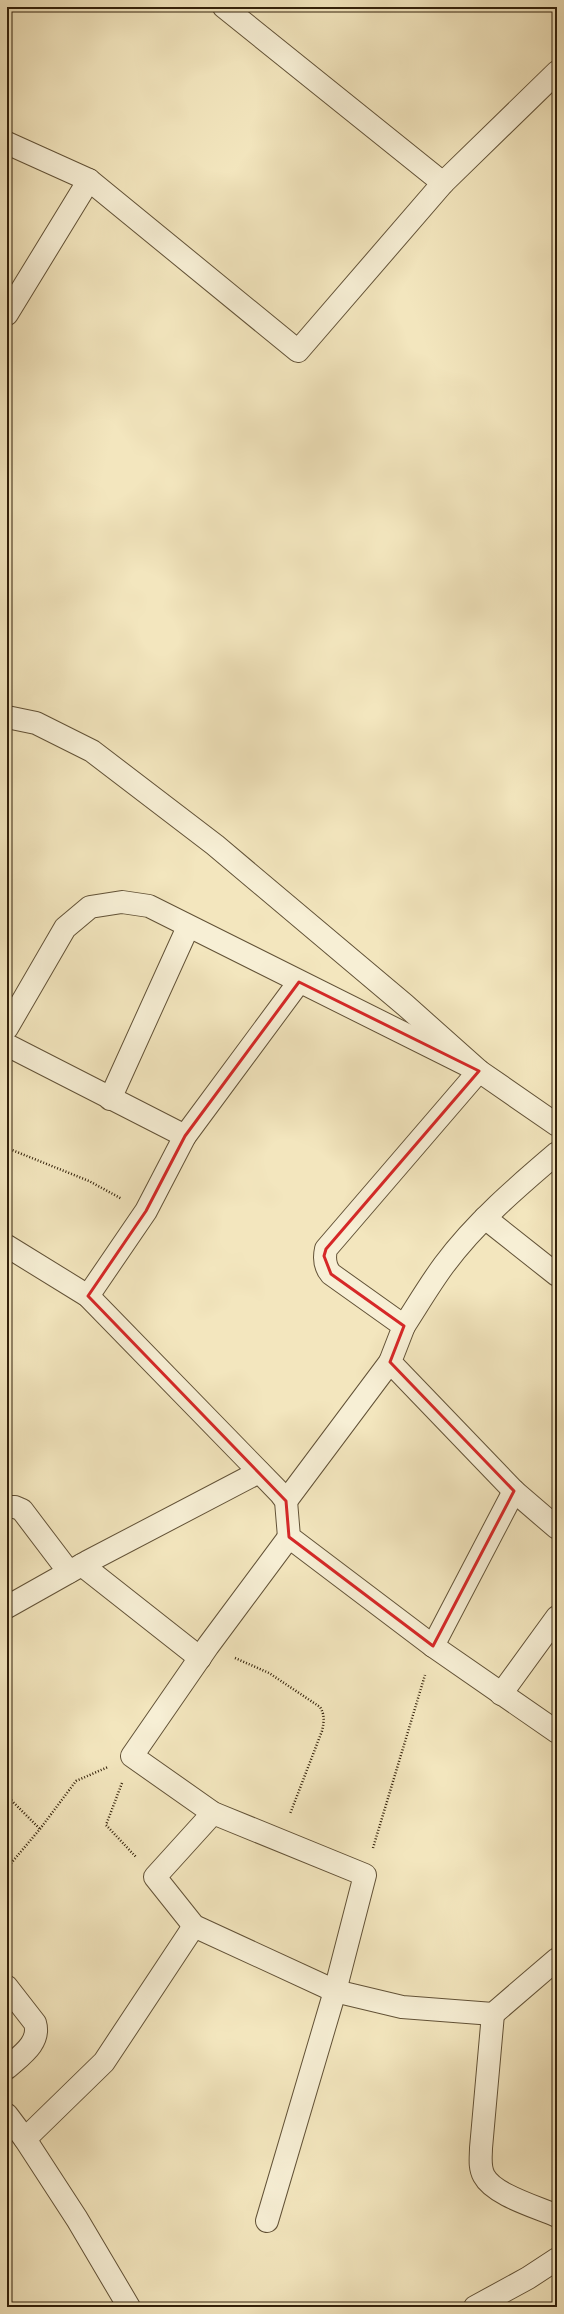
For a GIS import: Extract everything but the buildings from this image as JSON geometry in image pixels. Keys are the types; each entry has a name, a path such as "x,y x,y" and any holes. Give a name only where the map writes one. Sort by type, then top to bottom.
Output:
{"street":[{"path":"224,7 443,183"},
{"path":"7,143 89,180 298,351 443,183 557,72"},
{"path":"7,314 89,180"},
{"path":"7,717 36,723 92,751 215,845 399,1000 479,1071 557,1125"},
{"path":"7,1028 64,928 90,907 122,902 149,906 188,927 479,1071"},
{"path":"110,1099 188,927"},
{"path":"88,1296 146,1212 185,1136 299,982"},
{"path":"7,1045 185,1136"},
{"path":"404,1326 331,1274 326,1267 324,1256 326,1249 479,1071"},
{"path":"286,1501 390,1362 404,1326 445,1264 504,1198 557,1153"},
{"path":"485,1218 557,1275"},
{"path":"7,1246 88,1296 286,1501 289,1537 204,1652 132,1756 213,1813 365,1875 335,1992 267,2221"},
{"path":"390,1362 514,1490 557,1528"},
{"path":"7,1607 259,1472"},
{"path":"433,1646 514,1490"},
{"path":"7,1508 16,1507 22,1510 76,1569 204,1652"},
{"path":"289,1537 433,1646 557,1732"},
{"path":"502,1694 557,1617"},
{"path":"213,1813 155,1877 194,1926 335,1992 402,2007 493,2014"},
{"path":"25,2139 104,2062 194,1926"},
{"path":"557,1959 493,2014 481,2153 483,2175 490,2184 499,2190 557,2216"},
{"path":"7,1987 35,2023 37,2029 33,2043 7,2068"},
{"path":"7,2115 25,2139 77,2219 129,2307"},
{"path":"475,2307 528,2278 557,2259"}],"path":[{"path":"7,1148 89,1181 146,1212"},
{"path":"365,1875 433,1646"},
{"path":"204,1652 269,1673 320,1707 323,1711 324,1717 322,1731 279,1841"},
{"path":"7,1868 40,1829 76,1781 132,1756"},
{"path":"132,1756 106,1824 155,1877"},
{"path":"7,1796 40,1829"}],"highlighted area":[{"path":"299,982 479,1071 326,1249 324,1256 331,1274 404,1326 390,1362 514,1491 433,1646 289,1537 286,1501 88,1296 146,1211 185,1136"}]}
